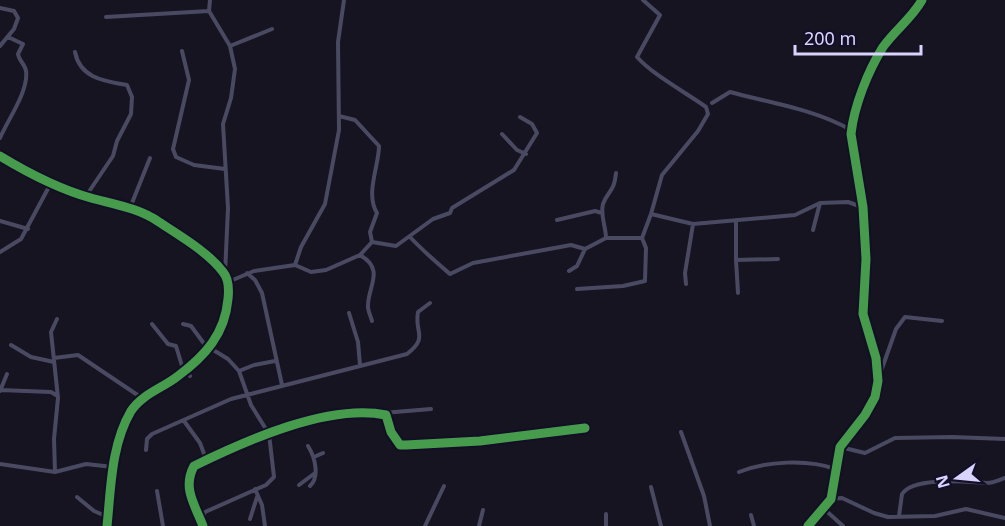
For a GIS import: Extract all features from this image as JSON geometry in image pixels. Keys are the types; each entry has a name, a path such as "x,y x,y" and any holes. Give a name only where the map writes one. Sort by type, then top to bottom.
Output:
{"street":[{"path":"107,526 113,467 119,438 131,411 142,398 157,391 209,349 225,321 228,208 223,124 231,98 235,69 230,46 209,11 210,0"},
{"path":"295,265 301,248 325,204 339,130 338,42 344,0"},
{"path":"577,289 623,286 645,281 646,248 642,238 662,175 698,131 708,114 706,107 664,77 648,70 637,57 660,15 643,0"},
{"path":"878,381 876,358 862,303 866,259 863,207 851,130 863,90 884,46 922,0"},
{"path":"0,8 17,13 16,24 0,46"},
{"path":"106,17 209,11"},
{"path":"230,46 272,29"},
{"path":"0,138 13,117 18,98 24,88 27,72 18,54 23,44 8,37"},
{"path":"182,51 189,80 173,149 176,157 194,165 225,169"},
{"path":"75,52 77,65 87,75 127,85 133,105 114,156 86,196"},
{"path":"712,103 730,92 761,98 805,111 851,130"},
{"path":"339,116 356,120 379,146 374,176 374,208 377,213 370,232 372,242"},
{"path":"372,242 396,246 433,219 450,213 452,208 513,170 526,154 537,133 532,124 520,117"},
{"path":"502,134 517,150 526,154"},
{"path":"0,156 52,183 130,209 158,221 213,261 225,275"},
{"path":"130,209 150,159"},
{"path":"606,238 602,213 604,201 614,189 616,173"},
{"path":"0,252 21,239 52,183"},
{"path":"651,214 693,224 795,215 820,202 848,202 863,207"},
{"path":"813,230 820,202"},
{"path":"557,220 595,211 602,213"},
{"path":"736,220 738,293"},
{"path":"0,221 28,229"},
{"path":"686,285 685,273 693,224"},
{"path":"410,237 450,274 473,263 571,245 585,249"},
{"path":"569,271 578,266 585,249 606,238 642,238"},
{"path":"227,282 247,273 295,265 311,272 326,270 360,255 372,242"},
{"path":"360,255 373,270 375,282 368,306 372,321"},
{"path":"736,260 778,259"},
{"path":"247,273 255,280 268,311 275,361 282,385"},
{"path":"146,450 150,436 231,399 407,354 418,344 420,335 417,312 430,303"},
{"path":"349,313 358,342 360,365"},
{"path":"808,526 831,499 840,447 866,415 875,397 878,381 896,329 905,317 942,321"},
{"path":"55,472 54,439 58,398 51,332 57,319"},
{"path":"152,324 168,344 178,349 180,362 190,376"},
{"path":"183,324 191,326 209,349 228,359 239,371 247,396 269,434 274,477 272,481 205,512 201,521"},
{"path":"10,345 31,357 54,360 78,355 142,398"},
{"path":"239,371 275,361"},
{"path":"7,374 0,391 51,392 58,398"},
{"path":"203,526 188,487 188,478 194,466 269,434 329,414 380,414 430,409"},
{"path":"380,414 386,415 391,432 399,445 480,441 585,428"},
{"path":"184,422 200,444 206,459"},
{"path":"681,432 704,496 710,526"},
{"path":"840,447 866,453 895,438 952,436 1005,439"},
{"path":"308,446 314,457 315,472 315,480 310,486"},
{"path":"314,457 322,453"},
{"path":"0,464 55,472 86,464 113,467"},
{"path":"739,472 751,468 790,464 835,470"},
{"path":"298,485 315,472"},
{"path":"899,516 902,495 912,487 969,480 989,483 1005,478"},
{"path":"425,526 444,486"},
{"path":"651,487 661,526"},
{"path":"255,489 262,505 265,526"},
{"path":"157,491 163,526"},
{"path":"250,519 257,496"},
{"path":"77,497 94,511 108,517"},
{"path":"831,499 842,498 873,513 899,516 935,516 966,509 1005,518"},
{"path":"823,508 843,526"},
{"path":"478,526 483,510"},
{"path":"606,514 606,526"},
{"path":"751,515 754,526"}],"cycle path":[{"path":"808,526 831,499 840,447 865,415 875,397 878,381 876,358 863,314 866,259 863,207 851,134 855,112 862,89 877,56 922,0"},
{"path":"0,156 67,190 126,207 151,217 210,258 223,272 227,281 226,312 212,343 188,368 141,400 131,411 124,424 113,467 107,526"},
{"path":"203,526 189,489 194,466 262,436 314,419 339,414 386,415 391,432 400,445 480,441 585,428"}]}
